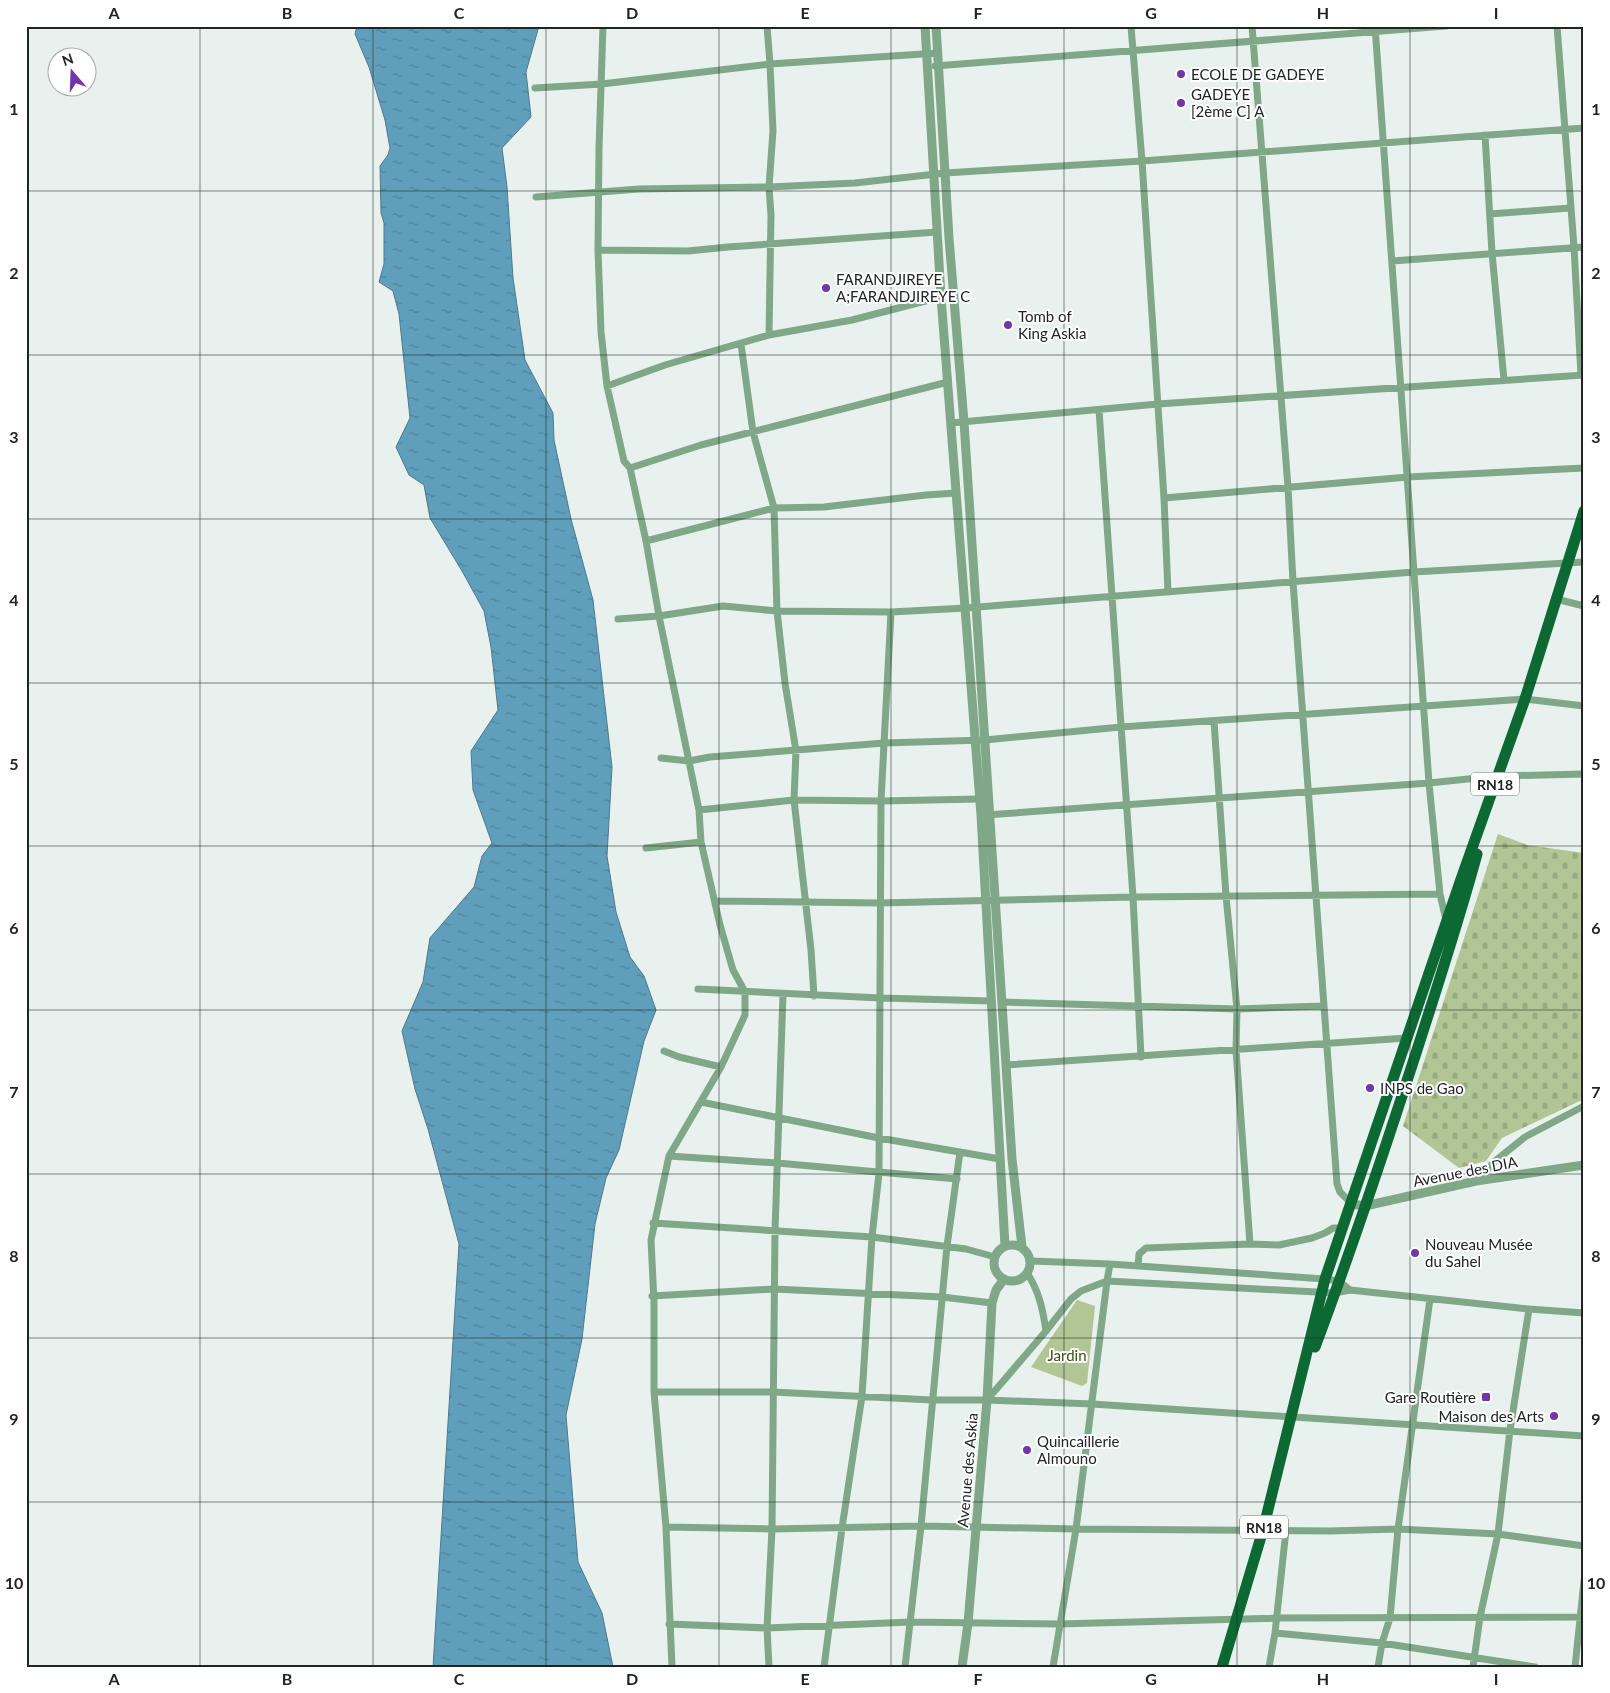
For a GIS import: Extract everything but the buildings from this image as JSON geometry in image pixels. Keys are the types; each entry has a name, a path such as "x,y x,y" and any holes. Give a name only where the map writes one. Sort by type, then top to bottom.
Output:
{"main road":[{"name":"RN18","path":"1222,1667 1263,1530 1325,1279 1525,700 1584,511"},
{"name":"RN18","path":"1300,1386 1335,1293 1392,1129 1461,913 1498,776"}],"street":[{"path":"603,26 598,250 601,332 607,386 624,461 630,468 646,541 659,616 699,810 700,842 733,970 746,992 745,1015 721,1067 669,1156 650,1240 652,1296 654,1302 654,1392 666,1527 672,1667"},
{"path":"767,26 772,131 769,187 771,215 769,335"},
{"path":"925,26 941,297 956,493 970,608"},
{"path":"936,26 964,422 970,608 986,815 992,1001 1005,1246"},
{"path":"1131,26 1158,404 1168,592"},
{"path":"1252,26 1288,487 1293,582 1336,1184 1340,1192 1352,1204"},
{"path":"927,66 1253,41 1375,29 1446,26"},
{"path":"951,423 1158,404 1582,375 1558,26"},
{"path":"1375,29 1429,783 1440,894 1447,922"},
{"path":"535,88 602,84 770,64 938,53"},
{"path":"536,198 599,191 657,188 769,187 855,183 945,173 1142,161 1584,128"},
{"path":"1485,135 1492,253 1504,380"},
{"path":"1490,214 1570,208"},
{"path":"598,250 688,251 937,232"},
{"path":"1392,261 1584,247"},
{"path":"607,386 665,365 769,335 852,320 941,297"},
{"path":"741,344 753,432 774,508 778,611 785,683 796,751 794,800 814,996"},
{"path":"630,468 701,445 948,382"},
{"path":"1100,410 1133,897 1140,1057"},
{"path":"1164,498 1408,477 1584,468"},
{"path":"646,541 774,508 824,507 926,494 956,493"},
{"path":"618,619 659,616 723,606 778,611 891,612 970,608 1414,572 1584,562"},
{"path":"1556,599 1584,606"},
{"path":"824,1667 862,1396 872,1237 879,1173 881,801 891,612"},
{"path":"662,758 689,761 710,757 884,743 980,740 1121,727 1525,700 1584,706"},
{"path":"1214,721 1226,896 1237,1009 1236,1050 1250,1244"},
{"path":"980,740 980,798 986,815"},
{"path":"986,815 1429,783 1498,776 1584,774"},
{"path":"699,810 794,800 881,801 980,798"},
{"path":"646,848 700,842"},
{"path":"715,901 880,904 1133,897 1440,894"},
{"path":"989,900 1002,1002 1012,1159 1022,1247"},
{"path":"698,989 814,996 992,1001"},
{"path":"769,1667 767,1628 772,1529 775,1231 783,994"},
{"path":"1002,1002 1237,1009 1324,1006"},
{"path":"1006,1065 1407,1038"},
{"path":"664,1051 679,1057 721,1067"},
{"path":"701,1102 879,1138 1000,1159"},
{"path":"1476,1181 1494,1161 1525,1137 1584,1106"},
{"path":"906,1667 947,1246 960,1152"},
{"path":"669,1156 777,1163 957,1179"},
{"name":"Avenue des DIA","path":"1352,1204 1365,1206 1476,1181 1584,1166"},
{"path":"654,1223 872,1237 966,1249 995,1257"},
{"path":"1138,1266 1139,1254 1146,1248 1250,1244 1280,1245 1297,1242 1325,1233 1333,1228 1342,1228"},
{"path":"1017,1245 1022,1247 1031,1261 1027,1273 1017,1281 1004,1279 995,1270 995,1257 1000,1249 1005,1246 1017,1245"},
{"path":"1031,1261 1110,1264 1325,1279 1339,1281 1350,1290"},
{"path":"1053,1667 1076,1529 1106,1281 1110,1264"},
{"path":"1027,1273 1035,1285 1042,1304 1046,1331"},
{"name":"Avenue des Askia","path":"962,1667 968,1623 987,1400 992,1303 996,1290 1004,1279"},
{"path":"987,1400 1071,1299 1081,1291 1106,1281 1335,1293 1350,1290 1529,1310 1584,1313"},
{"path":"652,1296 774,1288 942,1297 992,1303"},
{"path":"1378,1667 1382,1643 1390,1618 1398,1529 1430,1299"},
{"path":"1473,1667 1480,1617 1498,1534 1510,1430 1529,1310"},
{"path":"654,1392 773,1392 932,1400 1092,1404 1584,1436"},
{"path":"666,1527 772,1529 921,1526 1076,1529 1398,1529 1498,1534 1584,1546"},
{"path":"1269,1667 1277,1618 1286,1530"},
{"path":"1575,1667 1582,1617 1584,1581"},
{"path":"669,1624 767,1628 911,1622 1059,1624 1277,1618 1582,1617"},
{"path":"1275,1633 1382,1643 1535,1667"}],"green space":[{"path":"1498,834 1527,845 1584,853 1584,1099 1502,1138 1486,1161 1459,1168 1403,1126"},
{"name":"Jardin","path":"1077,1300 1095,1306 1087,1383 1082,1386 1031,1367"}],"water":[{"path":"357,26 539,26 526,72 531,117 502,148 507,187 513,278 525,360 553,413 554,440 571,519 593,600 612,767 607,856 616,912 630,957 644,976 656,1010 644,1041 619,1150 606,1178 595,1224 582,1339 566,1415 578,1562 602,1613 613,1667 433,1667 459,1244 428,1129 415,1089 402,1031 423,982 430,938 474,887 482,856 492,843 473,790 471,751 498,710 491,647 484,611 430,518 424,485 409,475 396,447 410,418 399,314 393,291 379,282 384,264 384,223 381,213 380,166 388,155 390,148 385,120 369,67 355,34"}],"place":[{"name":"ECOLE DE GADEYE","path":"1181,74"},
{"name":"GADEYE [2ème C] A","path":"1181,103"},
{"name":"FARANDJIREYE A;FARANDJIREYE C","path":"826,288"},
{"name":"Tomb of King Askia","path":"1008,325"},
{"name":"INPS de Gao","path":"1370,1088"},
{"name":"Nouveau Musée du Sahel","path":"1415,1253"},
{"name":"Gare Routière","path":"1486,1397"},
{"name":"Maison des Arts","path":"1554,1416"},
{"name":"Quincaillerie Almouno","path":"1027,1450"}]}
